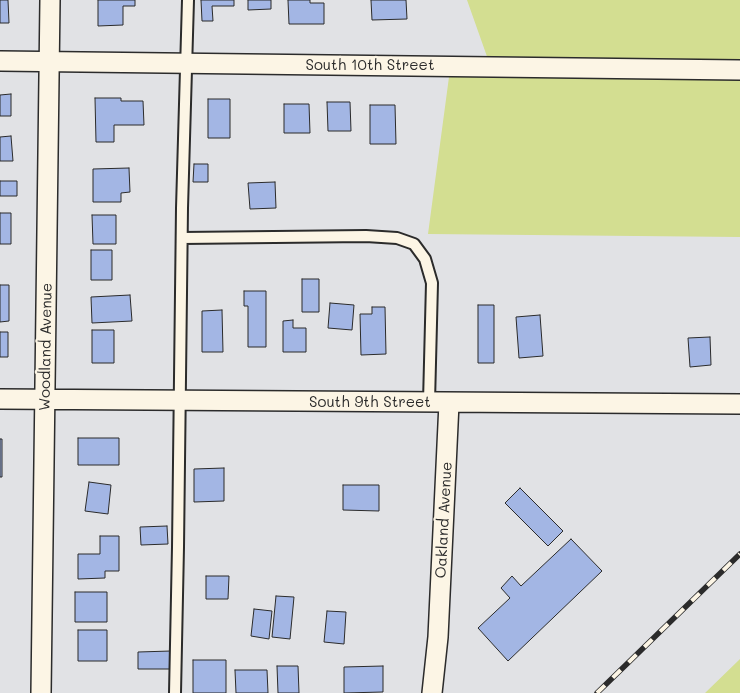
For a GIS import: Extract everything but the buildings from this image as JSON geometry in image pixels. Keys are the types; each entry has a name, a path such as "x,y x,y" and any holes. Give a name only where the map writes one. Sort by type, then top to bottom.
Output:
{"street":[{"name":"Woodland Avenue","path":"41,693 50,0"},
{"name":"South 10th Street","path":"0,61 740,70"},
{"name":"South 9th Street","path":"0,399 740,404"},
{"name":"Oakland Avenue","path":"432,693 438,636 449,403"}],"lane":[{"path":"175,693 182,238 188,0"},
{"path":"182,238 366,236 397,238 414,244 425,259 432,283 429,402"}],"green space":[{"path":"467,0 740,0 740,237 428,234 451,62 490,65"},
{"path":"740,659 740,693 705,693"}],"railway":[{"path":"597,693 740,554"}]}
